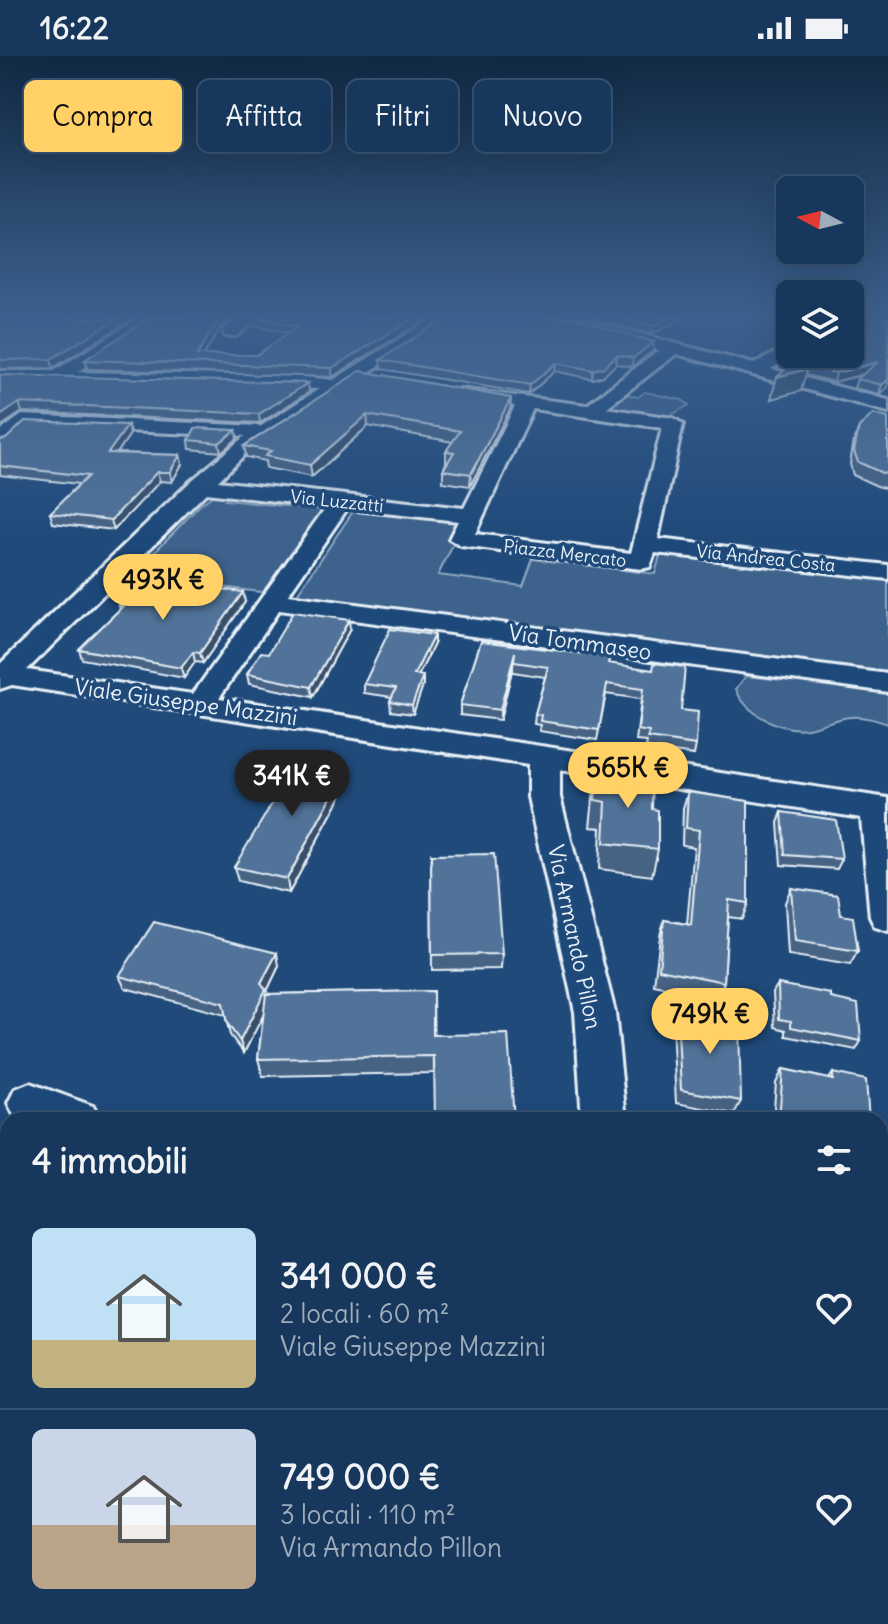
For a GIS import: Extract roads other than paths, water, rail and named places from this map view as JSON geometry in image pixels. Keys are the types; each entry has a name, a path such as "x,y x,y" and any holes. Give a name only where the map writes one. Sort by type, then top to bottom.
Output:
{"street":[{"path":"3,677 199,486 263,432 326,391"},
{"path":"460,391 588,414 615,391"},
{"path":"834,391 888,406"},
{"name":"Piazza Mercato","path":"526,403 461,539 641,562 673,424 588,414"},
{"path":"0,442 22,421 232,428 263,432"},
{"name":"Via Luzzatti","path":"199,486 474,516"},
{"path":"200,705 340,502"},
{"name":"Via Andrea Costa","path":"645,545 888,572"},
{"name":"Via Tommaseo","path":"272,601 888,683"},
{"name":"Viale Giuseppe Mazzini","path":"3,677 883,809"},
{"name":"Via Armando Pillon","path":"544,756 544,797 595,1012 603,1112"},
{"path":"883,809 888,917"},
{"path":"30,1103 55,1112"}]}
